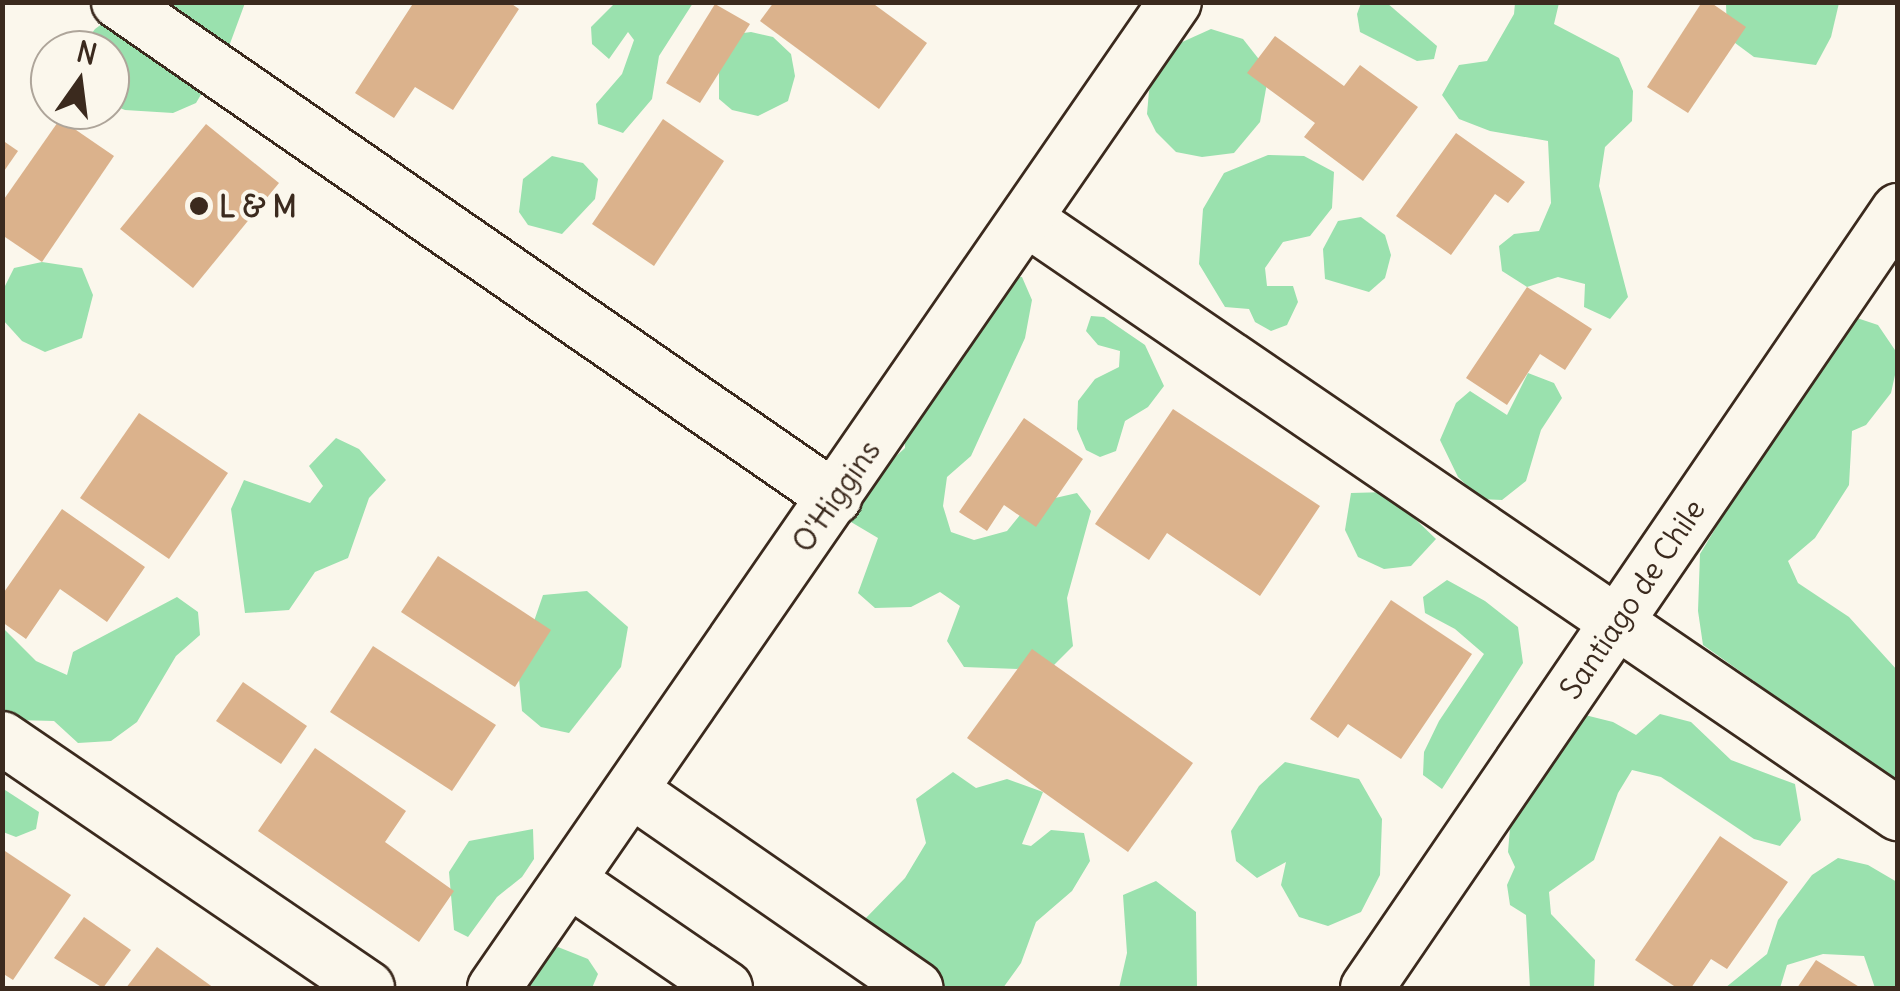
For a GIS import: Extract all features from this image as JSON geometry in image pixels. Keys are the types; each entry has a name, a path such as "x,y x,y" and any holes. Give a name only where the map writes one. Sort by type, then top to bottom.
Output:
{"street":[{"path":"118,2 835,498"},
{"name":"O'Higgins","path":"494,988 1175,2"},
{"name":"Santiago de Chile","path":"1367,988 1898,210"},
{"path":"1026,220 1898,814"},
{"path":"2,738 368,988"},
{"path":"632,791 916,988"},
{"path":"570,881 726,988"}],"green space":[{"path":"616,2 693,3 659,56 652,99 623,133 598,124 596,104 622,74 634,40 628,32 609,59 592,44 591,27"},
{"path":"130,3 245,3 228,49 196,103 173,113 130,110 130,30 95,29"},
{"path":"1361,3 1387,3 1437,46 1434,59 1417,61 1360,32 1357,14"},
{"path":"1515,3 1559,3 1554,24 1619,58 1633,91 1632,121 1605,147 1599,186 1628,297 1610,319 1584,307 1585,284 1558,277 1527,287 1502,271 1499,246 1514,234 1539,231 1551,203 1548,141 1490,131 1459,119 1442,95 1459,65 1487,61 1514,14"},
{"path":"1726,3 1839,3 1831,37 1816,65 1754,57 1727,37"},
{"path":"1211,29 1243,39 1269,72 1260,122 1234,153 1202,157 1176,152 1156,132 1147,114 1149,91 1169,48"},
{"path":"751,32 773,37 791,54 795,76 788,101 758,116 732,110 719,99 719,65 736,34"},
{"path":"1268,155 1304,156 1334,172 1332,208 1310,236 1283,242 1265,268 1267,286 1293,286 1298,302 1287,325 1271,331 1255,322 1249,309 1225,307 1199,264 1203,209 1224,173"},
{"path":"552,156 583,163 598,179 595,199 562,234 528,225 519,212 523,179"},
{"path":"1361,217 1385,235 1391,255 1385,278 1369,292 1325,279 1323,249 1338,221"},
{"path":"42,262 82,268 93,295 82,338 45,352 22,341 3,320 3,290 14,268"},
{"path":"1022,277 1032,300 1025,338 971,456 947,477 943,506 951,532 974,540 1007,531 1029,504 1077,493 1091,511 1067,598 1073,646 1049,670 964,667 947,641 960,606 940,592 911,607 875,608 858,593 878,538 851,522 872,478 905,448 904,423 986,278"},
{"path":"1845,314 1878,325 1897,353 1891,393 1866,425 1852,431 1849,485 1815,538 1788,561 1798,583 1849,617 1897,670 1897,782 1703,645 1698,611 1700,554"},
{"path":"1091,316 1104,317 1145,345 1164,386 1148,407 1125,421 1116,451 1100,457 1086,450 1077,429 1078,401 1095,379 1119,367 1120,351 1098,345 1086,331"},
{"path":"1528,373 1554,383 1562,398 1541,430 1526,481 1502,500 1481,499 1458,477 1440,440 1456,403 1470,391 1507,415"},
{"path":"336,438 359,449 386,480 369,498 348,558 315,572 289,610 245,613 231,509 244,480 310,503 323,486 309,466"},
{"path":"1387,492 1436,539 1411,566 1384,569 1358,557 1345,530 1351,493"},
{"path":"1447,580 1485,601 1518,627 1523,663 1442,789 1423,775 1424,752 1439,721 1484,654 1455,629 1425,613 1423,597"},
{"path":"587,591 628,627 621,667 569,733 541,727 522,711 518,668 543,595"},
{"path":"177,597 198,612 200,635 176,656 137,722 111,741 78,743 54,721 16,720 3,712 2,627 36,661 67,675 73,652"},
{"path":"1660,714 1691,722 1731,760 1795,784 1801,820 1780,846 1754,839 1661,777 1632,770 1618,793 1594,860 1549,892 1551,914 1595,960 1594,988 1530,988 1526,915 1510,905 1507,885 1515,867 1508,852 1512,803 1585,715 1613,722 1636,735"},
{"path":"1285,762 1359,779 1382,819 1380,875 1361,912 1328,926 1299,917 1281,885 1286,862 1257,878 1236,861 1231,831 1259,786"},
{"path":"953,772 976,788 1007,779 1043,792 1022,844 1031,846 1051,830 1084,833 1090,861 1072,891 1036,922 1021,963 1003,988 869,988 863,983 864,920 905,878 926,843 916,799"},
{"path":"2,788 39,812 36,829 16,837 3,832"},
{"path":"533,829 534,859 522,877 497,897 468,937 454,930 449,872 469,841"},
{"path":"1838,858 1868,865 1897,882 1897,988 1875,988 1864,956 1823,954 1787,965 1780,988 1725,988 1767,954 1778,920 1812,875"},
{"path":"1156,881 1196,912 1197,988 1119,988 1127,953 1123,895"},
{"path":"558,947 588,959 598,974 592,988 518,988 532,966"}],"building":[{"path":"414,2 509,2 519,9 453,110 415,87 394,118 355,93"},
{"path":"774,2 871,2 927,43 879,109 760,21"},
{"path":"1702,2 1710,2 1746,27 1688,113 1647,87"},
{"path":"715,4 750,24 700,103 666,83"},
{"path":"1275,36 1344,86 1360,65 1418,107 1363,181 1304,137 1315,123 1247,73"},
{"path":"663,119 724,161 654,266 592,224"},
{"name":"L & M","path":"206,124 279,183 193,288 120,229"},
{"path":"52,130 76,130 114,156 42,262 2,235 2,202"},
{"path":"1456,133 1525,182 1508,203 1495,194 1451,255 1396,216"},
{"path":"2,140 18,151 2,174"},
{"path":"1527,287 1592,329 1565,370 1540,354 1507,405 1466,378"},
{"path":"1173,409 1320,506 1260,596 1167,533 1149,560 1095,524"},
{"path":"139,413 228,473 169,559 80,498"},
{"path":"1024,418 1083,459 1036,527 1004,505 987,531 959,512"},
{"path":"62,509 145,567 107,622 60,589 26,639 2,622 2,595"},
{"path":"438,556 551,630 515,687 401,612"},
{"path":"1391,600 1472,654 1401,759 1348,724 1338,738 1310,719"},
{"path":"373,646 496,725 452,791 330,712"},
{"path":"1032,649 1193,763 1128,852 967,738"},
{"path":"243,682 307,726 281,764 216,721"},
{"path":"315,748 406,811 385,842 454,891 419,942 258,831"},
{"path":"1720,836 1788,882 1727,969 1711,959 1691,988 1677,988 1635,960"},
{"path":"2,849 71,895 13,980 2,973"},
{"path":"84,917 131,950 103,988 54,958"},
{"path":"157,947 214,988 126,988"},
{"path":"1816,960 1861,988 1797,988"}],"place":[{"name":"L & M","path":"199,206"}]}
